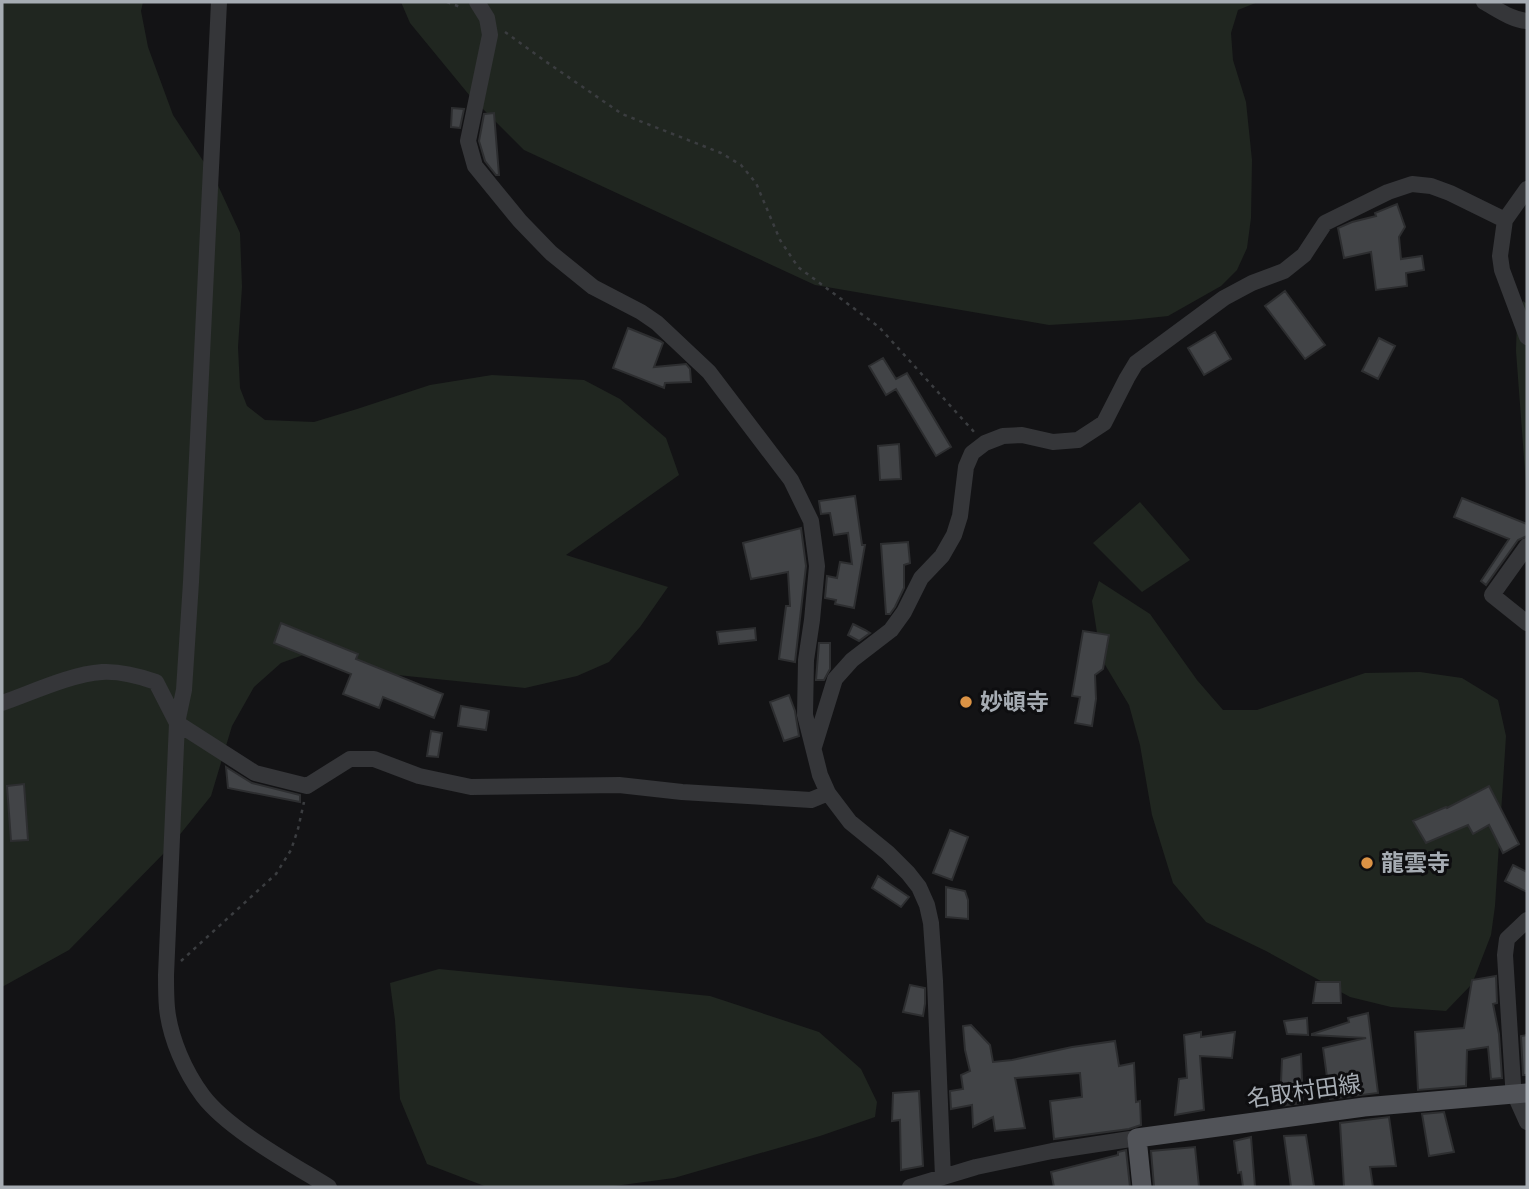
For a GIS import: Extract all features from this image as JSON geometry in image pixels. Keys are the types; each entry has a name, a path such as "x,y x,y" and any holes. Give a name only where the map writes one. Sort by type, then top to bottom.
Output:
{"main road":[{"name":"名取村田線","path":"1136,1138 1364,1107 1521,1093"},
{"path":"1136,1138 1142,1187"}],"street":[{"path":"219,2 191,582 184,690 177,723 166,975 167,1010 174,1038 187,1069 204,1097 251,1137 329,1187"},
{"path":"477,2 487,18 491,35 468,141 475,166 520,221 551,253 593,287 657,323 709,372 791,480 811,521 817,566 806,660 805,715 820,775 828,793 850,822 908,873 919,887 927,905 935,981 943,1177"},
{"path":"1484,2 1527,21"},
{"path":"813,750 835,679 852,660 891,630 904,612 921,578 942,556 954,535 960,516 966,467 972,453 985,443 1003,436 1021,435 1053,443 1078,440 1104,423 1136,363 1224,298 1252,283 1284,271 1304,256 1325,223 1388,192 1412,184 1432,186 1504,220"},
{"path":"1527,189 1504,220 1500,256 1502,270 1527,337"},
{"path":"1527,546 1492,595 1527,623"},
{"path":"2,703 75,678 103,672 139,676 156,682 177,723 255,773 307,786 349,759 374,759 419,776 471,787 619,785 811,800 828,793"},
{"path":"1527,920 1507,939 1505,955 1521,1093 1527,1122"},
{"path":"910,1187 976,1167 1136,1138"}],"path":[{"path":"487,18 622,114 721,153 741,165 756,183 780,240 798,267 879,327 985,443"},
{"path":"166,975 276,874 291,850 307,786"}],"shaded area":[{"path":"2,2 143,2 141,11 148,47 173,115 215,179 240,233 240,388 247,406 265,420 314,422 430,385 492,375 584,380 620,399 666,438 679,475 566,555 668,587 640,627 609,662 577,676 525,688 397,675 317,650 281,663 254,687 232,726 211,796 169,848 69,950 2,987"},
{"path":"401,2 1258,2 1238,10 1231,33 1233,60 1246,102 1252,160 1251,218 1247,248 1237,270 1221,286 1168,316 1130,320 1049,325 815,285 524,150 470,96 410,23"},
{"path":"1523,301 1527,304 1527,498 1516,351 1517,317"},
{"path":"1140,502 1190,560 1142,592 1093,543"},
{"path":"1099,581 1150,614 1197,680 1223,710 1257,710 1365,673 1420,672 1462,678 1498,700 1506,736 1491,935 1472,984 1446,1011 1391,1007 1350,997 1206,922 1173,883 1152,815 1140,745 1129,705 1101,658 1092,601"},
{"path":"439,969 710,996 819,1032 861,1069 877,1102 875,1117 820,1136 674,1178 607,1187 487,1187 427,1164 400,1099 390,983"}],"building":[{"path":"452,108 464,109 460,128 451,127"},
{"path":"494,113 499,175 496,175 485,161 479,141 484,114"},
{"path":"1397,204 1405,227 1399,237 1401,259 1422,256 1424,270 1406,273 1407,286 1376,290 1371,252 1344,258 1338,228 1376,216 1375,213"},
{"path":"1285,291 1325,345 1305,359 1265,306"},
{"path":"628,328 663,343 654,367 686,364 690,369 691,382 665,383 664,388 613,368"},
{"path":"1215,332 1231,359 1204,375 1188,348"},
{"path":"1379,338 1395,346 1378,379 1362,371"},
{"path":"883,358 896,379 907,373 951,447 936,456 896,389 886,395 869,366"},
{"path":"899,444 901,479 880,480 878,446"},
{"path":"855,496 862,545 865,545 854,608 835,604 836,600 825,598 827,576 837,578 840,562 852,564 848,533 834,535 830,513 821,514 819,501"},
{"path":"1462,498 1527,524 1527,536 1518,540 1486,585 1481,581 1509,539 1454,517"},
{"path":"801,528 806,566 795,662 779,659 786,606 790,606 788,572 751,579 743,543"},
{"path":"908,542 910,563 904,565 904,588 895,607 890,614 886,614 881,544"},
{"path":"281,623 358,654 356,659 443,694 434,718 383,697 379,708 343,694 351,674 274,643"},
{"path":"853,624 870,633 859,641 848,635"},
{"path":"755,628 756,640 719,644 717,632"},
{"path":"1083,631 1109,635 1103,669 1095,675 1096,699 1092,726 1075,723 1080,697 1072,696"},
{"path":"819,643 830,643 830,669 824,680 816,680"},
{"path":"789,695 799,736 784,741 770,702"},
{"path":"461,706 489,711 486,730 458,726"},
{"path":"431,731 442,733 438,757 427,756"},
{"path":"226,767 252,783 300,795 300,802 228,788"},
{"path":"24,784 28,840 11,841 7,786"},
{"path":"1489,786 1519,844 1503,853 1489,825 1473,834 1468,825 1426,843 1413,821 1447,808"},
{"path":"950,830 968,837 952,880 933,873"},
{"path":"1513,865 1527,872 1527,892 1505,881"},
{"path":"878,876 909,897 901,907 872,888"},
{"path":"946,887 965,891 968,919 946,917"},
{"path":"1496,976 1497,1003 1493,1004 1499,1034 1502,1078 1491,1079 1488,1047 1467,1050 1466,1086 1418,1090 1415,1032 1464,1028 1472,980"},
{"path":"1316,982 1340,982 1341,1003 1313,1003"},
{"path":"910,985 925,988 923,1016 903,1012"},
{"path":"1368,1013 1378,1093 1330,1099 1323,1048 1366,1038 1312,1034 1349,1022 1348,1018"},
{"path":"1307,1018 1308,1035 1287,1034 1284,1021"},
{"path":"971,1025 990,1045 993,1062 1115,1041 1119,1066 1134,1063 1136,1102 1140,1101 1141,1125 1054,1139 1050,1101 1082,1097 1080,1073 1015,1078 1025,1128 995,1131 993,1117 973,1127 972,1105 951,1109 950,1091 963,1089 961,1075 970,1071 963,1026"},
{"path":"1201,1032 1201,1037 1235,1032 1232,1058 1200,1056 1204,1110 1175,1115 1179,1079 1187,1078 1184,1035"},
{"path":"1527,1035 1527,1075 1523,1075 1521,1036"},
{"path":"1301,1054 1303,1103 1280,1106 1282,1059"},
{"path":"919,1091 923,1166 901,1170 900,1120 892,1121 893,1093"},
{"path":"1444,1112 1454,1152 1429,1156 1422,1114"},
{"path":"1389,1117 1396,1166 1370,1167 1373,1187 1344,1187 1340,1123"},
{"path":"1306,1135 1314,1186 1291,1187 1284,1136"},
{"path":"1251,1137 1255,1187 1243,1187 1241,1172 1238,1173 1234,1141"},
{"path":"1195,1147 1199,1187 1154,1187 1151,1151"},
{"path":"1126,1150 1130,1187 1054,1187 1051,1172 1118,1155 1118,1152"}],"place":[{"name":"妙頓寺","path":"966,702"},
{"name":"龍雲寺","path":"1367,863"}]}
